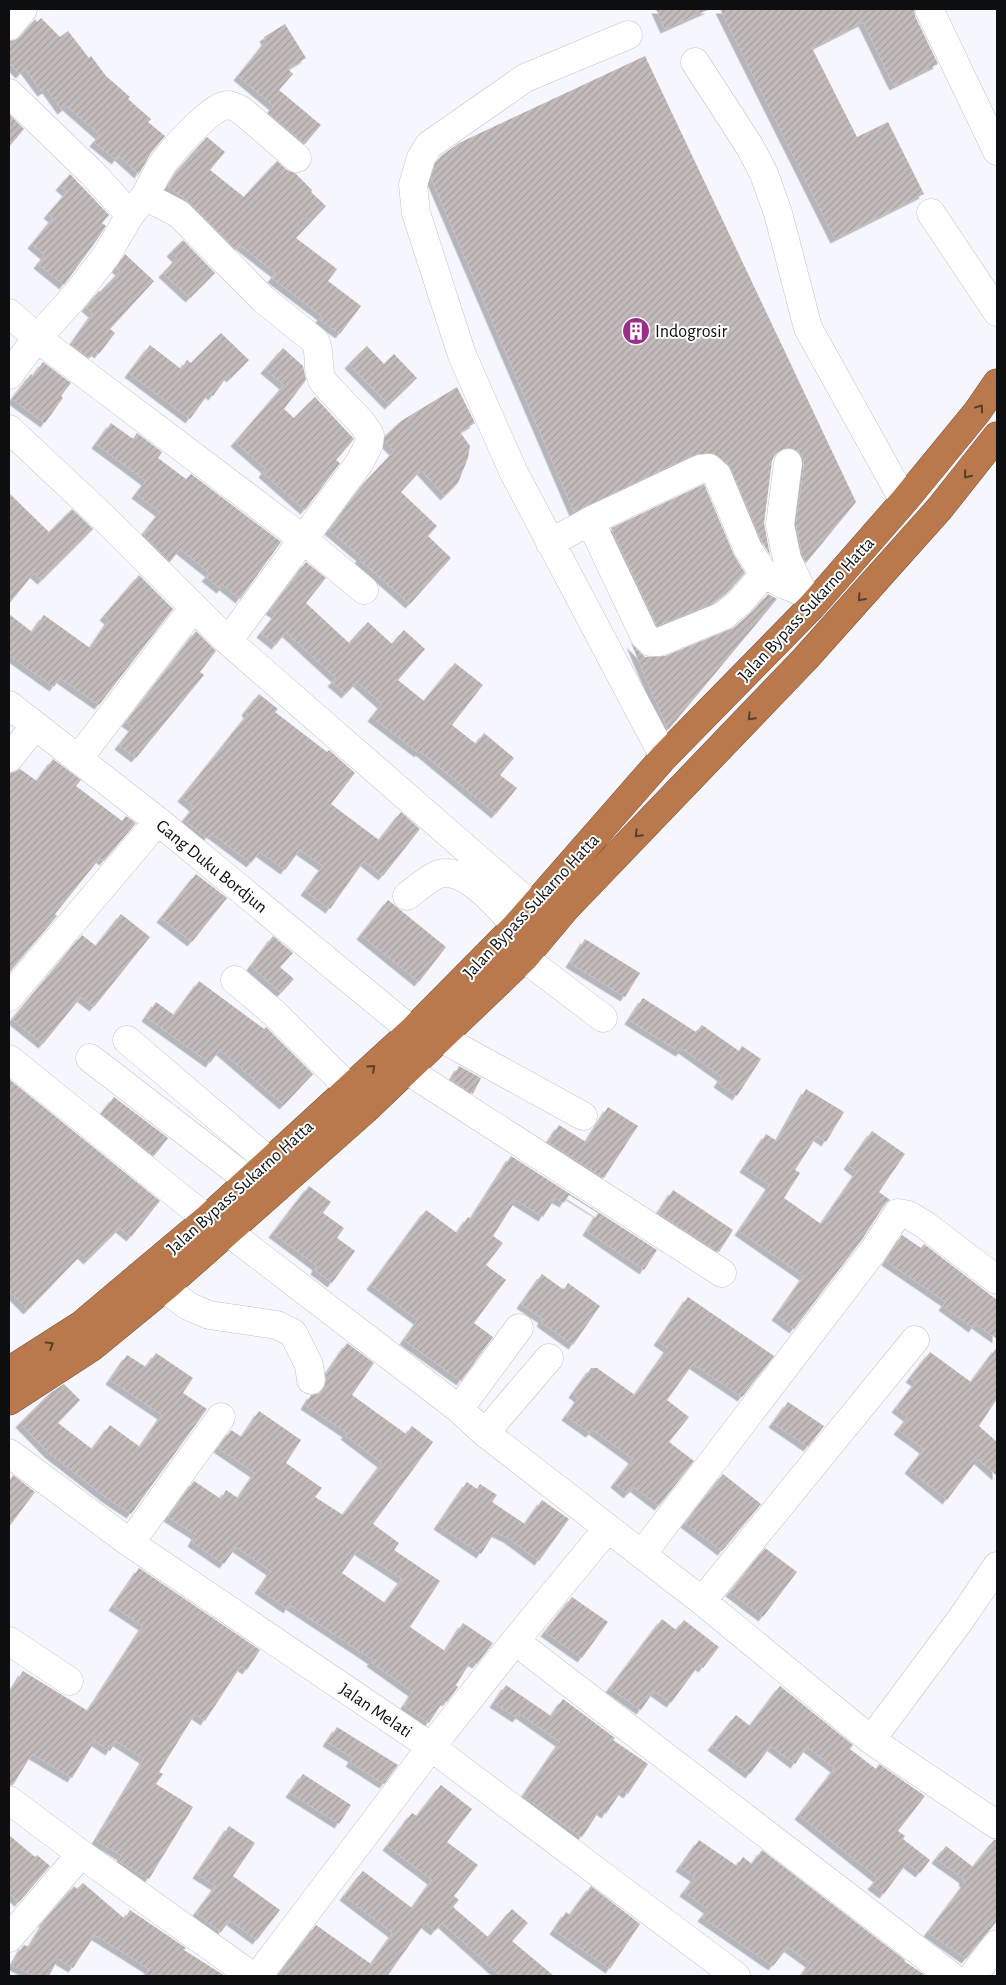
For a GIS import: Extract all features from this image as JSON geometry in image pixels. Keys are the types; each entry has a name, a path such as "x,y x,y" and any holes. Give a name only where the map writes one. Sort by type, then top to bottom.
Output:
{"highway":[{"name":"Jalan Bypass Sukarno Hatta","path":"9,1401 92,1347 164,1288 217,1225 248,1180 412,1031 524,917 664,757 698,723 808,598 904,501 977,412 997,383"},
{"name":"Jalan Bypass Sukarno Hatta","path":"9,1371 81,1325 217,1225 365,1110 524,958 566,908 805,659 940,508 997,436"},
{"path":"698,723 722,746"},
{"path":"664,757 689,781"}],"street":[{"path":"9,26 23,9"},
{"path":"929,9 997,151"},
{"path":"628,35 525,78 429,146 421,158 413,185 416,213 462,354 513,471 664,757"},
{"path":"695,62 750,147 764,174 778,213 808,328 904,501"},
{"path":"9,93 93,174 138,206 179,214 263,299 311,336 317,343 319,376 368,429 370,439 360,462 228,641"},
{"path":"9,375 37,338 76,295 106,256 163,163 179,143 202,121 221,107 226,105 234,106 296,158"},
{"path":"930,212 997,312"},
{"path":"9,314 37,338 303,539 364,590"},
{"path":"9,429 228,641 524,917"},
{"path":"788,463 780,525 787,558 808,598"},
{"path":"550,543 590,521 700,468 709,468 717,475 748,549 764,574 808,598"},
{"path":"590,521 644,635 651,642 659,642 723,616 740,602 764,574"},
{"path":"78,759 194,608"},
{"name":"Gang Duku Bordjun","path":"9,705 158,821 412,1031"},
{"path":"9,758 35,726"},
{"path":"9,997 158,821"},
{"path":"407,896 438,874 452,873 466,879 487,895 524,917"},
{"path":"524,958 603,1018"},
{"path":"235,980 281,1019 349,1088"},
{"path":"441,1038 583,1116"},
{"path":"128,1040 270,1162"},
{"path":"90,1058 248,1180"},
{"path":"9,1059 217,1225 459,1409 485,1434 702,1601 871,1740 997,1825"},
{"path":"407,1070 722,1273"},
{"path":"642,1554 874,1250 898,1214 909,1215 925,1225 997,1280"},
{"path":"164,1288 188,1306 209,1315 277,1325 293,1333 309,1365 311,1380"},
{"path":"459,1409 519,1328"},
{"path":"702,1601 915,1340"},
{"path":"485,1434 549,1358"},
{"path":"130,1543 222,1417"},
{"name":"Jalan Melati","path":"9,1454 130,1543 431,1747 736,1976"},
{"path":"258,1976 431,1747 608,1528"},
{"path":"871,1740 961,1619 997,1566"},
{"path":"9,1641 70,1681"},
{"path":"515,1641 951,1976"},
{"path":"9,1800 252,1976"},
{"path":"9,1938 81,1854"},
{"path":"973,1976 997,1944"}],"building":[{"path":"656,9 710,9 665,29"},
{"path":"720,9 914,9 915,16 938,64 894,86 863,22 812,48 857,137 888,122 924,194 835,239"},
{"path":"41,18 60,37 68,31 89,58 91,56 106,76 151,119 148,122 165,136 151,153 139,174 119,156 116,160 94,142 100,135 67,106 62,110 47,89 42,92 25,69 20,74 9,62 9,41 21,36 35,19 37,22"},
{"path":"285,24 306,58 288,69 293,74 279,90 321,125 305,144 268,113 274,106 238,76 266,41 264,37"},
{"name":"Indogrosir","path":"645,56 856,502 806,563 802,554 796,524 804,465 803,457 798,451 790,448 782,449 775,454 772,461 764,523 770,555 762,542 731,469 727,463 713,453 693,455 574,512 431,178 435,164 441,156 459,143"},
{"path":"9,114 24,129 9,147"},
{"path":"207,137 225,152 210,170 244,197 277,161 287,170 295,173 326,206 296,238 337,269 328,281 361,306 340,334 319,319 322,316 272,278 276,273 240,245 236,250 190,203 168,186 181,166"},
{"path":"70,174 109,215 102,223 106,226 64,285 38,264 45,255 32,244 53,218 48,214 67,192 60,186"},
{"path":"183,240 215,273 190,298 163,273 177,258 171,252"},
{"path":"125,254 154,281 110,329 115,333 99,354 95,351 90,358 71,344 93,313 86,307 99,291 120,271 116,268"},
{"path":"221,333 249,360 231,378 228,375 213,396 209,393 190,419 129,373 150,345 181,369 187,360 191,363"},
{"path":"367,346 384,364 394,354 417,378 389,405 349,364"},
{"path":"283,348 303,366 306,380 284,409 294,418 315,397 354,439 336,460 340,463 305,510 263,473 266,469 235,442 284,385 265,369"},
{"path":"43,362 71,383 45,423 12,399"},
{"path":"457,387 475,423 460,432 470,446 468,458 458,483 445,496 421,470 401,492 437,526 428,536 451,558 410,604 359,559 361,557 329,530 364,483 394,451 385,442 385,436 401,421"},
{"path":"111,423 133,439 137,433 162,452 158,458 186,479 191,474 281,542 240,599 224,586 221,589 206,577 210,573 180,549 170,562 143,534 160,512 136,494 146,481 96,444"},
{"path":"704,484 734,555 745,573 729,591 715,602 657,626 611,528"},
{"path":"9,493 49,532 72,509 93,529 42,580 34,573 9,604"},
{"path":"306,562 326,578 306,603 349,643 368,622 392,644 404,630 425,649 398,680 424,701 455,663 483,685 452,725 476,744 484,733 514,758 500,775 517,788 496,814 420,751 419,753 372,717 382,704 357,682 346,694 332,682 336,678 286,632 276,645 261,633 276,614 270,610"},
{"path":"139,575 173,609 99,705 60,678 54,687 9,655 9,614 32,632 44,615 90,648 109,620 104,616"},
{"path":"768,594 777,599 668,730 631,643 645,657 665,656 733,628 752,612"},
{"path":"196,631 216,651 200,672 204,675 136,758 119,745 133,727 126,722"},
{"path":"259,694 278,709 275,712 327,752 329,750 355,773 331,804 379,840 401,812 420,829 383,876 364,861 330,909 305,891 323,866 300,850 285,870 260,852 251,863 211,833 207,838 184,820 194,807 182,797 248,714 246,711"},
{"path":"53,759 81,780 76,786 122,821 126,816 136,823 104,861 100,858 55,914 57,916 9,973 9,773 20,769 37,781"},
{"path":"196,874 227,898 192,942 161,918"},
{"path":"388,900 446,947 419,982 361,935"},
{"path":"121,914 150,937 94,1007 81,997 43,1044 12,1019 82,935 96,946"},
{"path":"273,936 293,953 280,967 294,979 281,993 251,966"},
{"path":"585,939 640,973 625,997 570,963"},
{"path":"199,981 264,1029 266,1027 313,1074 284,1105 220,1050 210,1063 146,1017 156,1002 174,1015"},
{"path":"643,998 696,1032 702,1025 739,1051 742,1046 761,1059 737,1096 718,1083 722,1077 683,1049 680,1052 629,1020"},
{"path":"459,1066 481,1078 473,1094 451,1080"},
{"path":"9,1079 160,1201 131,1237 120,1228 88,1260 82,1254 28,1310 9,1291"},
{"path":"806,1089 844,1112 826,1142 817,1136 795,1170 800,1173 784,1198 821,1224 857,1172 848,1165 872,1131 905,1154 879,1192 890,1200 885,1204 861,1241 794,1329 776,1316 804,1276 739,1231 770,1185 744,1168 766,1134 777,1141"},
{"path":"114,1097 168,1138 154,1156 101,1114"},
{"path":"608,1107 638,1126 604,1178 548,1142 559,1125 586,1142"},
{"path":"511,1156 657,1250 644,1270 587,1231 598,1213 569,1195 564,1203 555,1198 543,1217 516,1200 493,1236 503,1243 486,1265 506,1280 474,1323 493,1337 461,1381 404,1340 418,1320 371,1285 426,1210 457,1233 468,1217 471,1219"},
{"path":"309,1186 331,1202 323,1213 344,1228 337,1238 355,1251 332,1283 315,1270 317,1266 273,1233"},
{"path":"673,1190 733,1230 719,1252 658,1213"},
{"path":"902,1235 921,1248 924,1244 997,1300 997,1339 976,1324 973,1328 943,1306 946,1302 886,1261"},
{"path":"542,1274 564,1290 568,1283 600,1306 573,1345 541,1322 543,1319 521,1304"},
{"path":"688,1297 774,1356 742,1397 693,1364 667,1400 689,1417 669,1442 694,1461 659,1506 634,1487 628,1494 615,1483 633,1459 593,1430 590,1433 566,1416 579,1398 573,1393 591,1368 597,1368 635,1395 668,1348 658,1341"},
{"path":"347,1343 374,1363 352,1395 406,1434 412,1426 433,1442 373,1524 399,1543 394,1550 440,1581 410,1627 445,1651 463,1623 493,1643 477,1664 471,1661 456,1685 458,1687 447,1702 444,1700 429,1723 404,1706 413,1692 371,1662 373,1660 290,1605 288,1609 259,1589 271,1571 236,1547 224,1564 192,1542 196,1535 168,1517 194,1481 221,1499 226,1490 238,1498 255,1473 218,1448 231,1430 242,1437 259,1411 301,1440 286,1463 322,1488 315,1497 343,1515 382,1463 345,1435 347,1433 305,1405 311,1395 320,1393 325,1386 326,1374","holes":["358,1550 402,1579 385,1603 342,1573"]},
{"path":"997,1347 997,1399 979,1426 997,1442 997,1476 978,1459 947,1500 909,1469 924,1449 898,1430 908,1417 896,1408 916,1382 910,1378 930,1352 971,1382"},
{"path":"156,1353 193,1378 183,1393 207,1409 131,1514 49,1453 20,1423 50,1393 64,1384 80,1400 58,1423 92,1449 110,1425 140,1447 162,1415 110,1380 127,1355 146,1367"},
{"path":"788,1402 824,1426 808,1447 773,1423"},
{"path":"723,1474 761,1504 722,1551 685,1523"},
{"path":"13,1475 35,1492 9,1527 9,1481"},
{"path":"467,1482 477,1489 480,1484 497,1495 492,1502 525,1524 542,1500 569,1519 539,1561 508,1538 495,1532 481,1554 438,1525"},
{"path":"765,1548 797,1572 763,1617 730,1592"},
{"path":"139,1568 260,1650 247,1670 241,1666 205,1721 195,1714 159,1772 163,1774 156,1784 193,1807 149,1879 119,1861 122,1856 96,1840 144,1759 116,1741 110,1751 95,1741 72,1778 32,1754 13,1785 9,1785 9,1694 23,1671 88,1711 143,1626 113,1606"},
{"path":"572,1597 608,1622 582,1658 545,1632"},
{"path":"662,1619 676,1630 684,1620 719,1647 703,1668 699,1665 671,1703 654,1691 641,1710 610,1688"},
{"path":"506,1685 551,1716 563,1699 615,1738 613,1740 648,1764 628,1794 622,1790 606,1814 600,1810 582,1837 523,1796 560,1742 520,1714 517,1718 494,1703"},
{"path":"780,1686 853,1745 850,1749 876,1769 879,1764 925,1796 898,1831 905,1836 903,1839 930,1860 920,1873 907,1863 884,1894 872,1885 878,1878 799,1815 835,1768 807,1747 795,1764 771,1746 750,1774 712,1746 736,1715 750,1726"},
{"path":"337,1727 398,1765 384,1784 350,1762 353,1758 327,1742"},
{"path":"303,1774 351,1805 339,1824 290,1793"},
{"path":"441,1785 472,1809 447,1842 478,1865 454,1896 459,1900 453,1907 488,1937 512,1909 528,1923 512,1941 554,1976 501,1976 442,1923 435,1931 425,1923 389,1976 277,1976 316,1925 371,1964 393,1933 344,1896 363,1871 412,1908 432,1880 387,1846 412,1813 417,1816"},
{"path":"229,1826 255,1843 233,1876 280,1910 257,1940 230,1920 221,1932 196,1913 216,1886 197,1874"},
{"path":"9,1835 35,1857 37,1855 50,1866 19,1902 9,1893"},
{"path":"699,1840 737,1866 743,1857 752,1864 762,1850 904,1961 926,1976 801,1976 810,1963 788,1947 773,1966 702,1917 708,1909 684,1892 695,1877 680,1867"},
{"path":"994,1840 997,1840 997,1921 966,1959 928,1932 965,1883 964,1879 936,1859 946,1846 973,1867"},
{"path":"83,1883 125,1919 130,1910 186,1948 184,1950 225,1976 144,1976 149,1969 95,1935 73,1968 58,1959 49,1976 34,1976 12,1965 22,1947 24,1945 29,1947 43,1922 74,1886 77,1889"},
{"path":"591,1886 640,1924 610,1969 554,1930 566,1912 570,1915"}],"place":[{"name":"Indogrosir","path":"636,331"}]}
